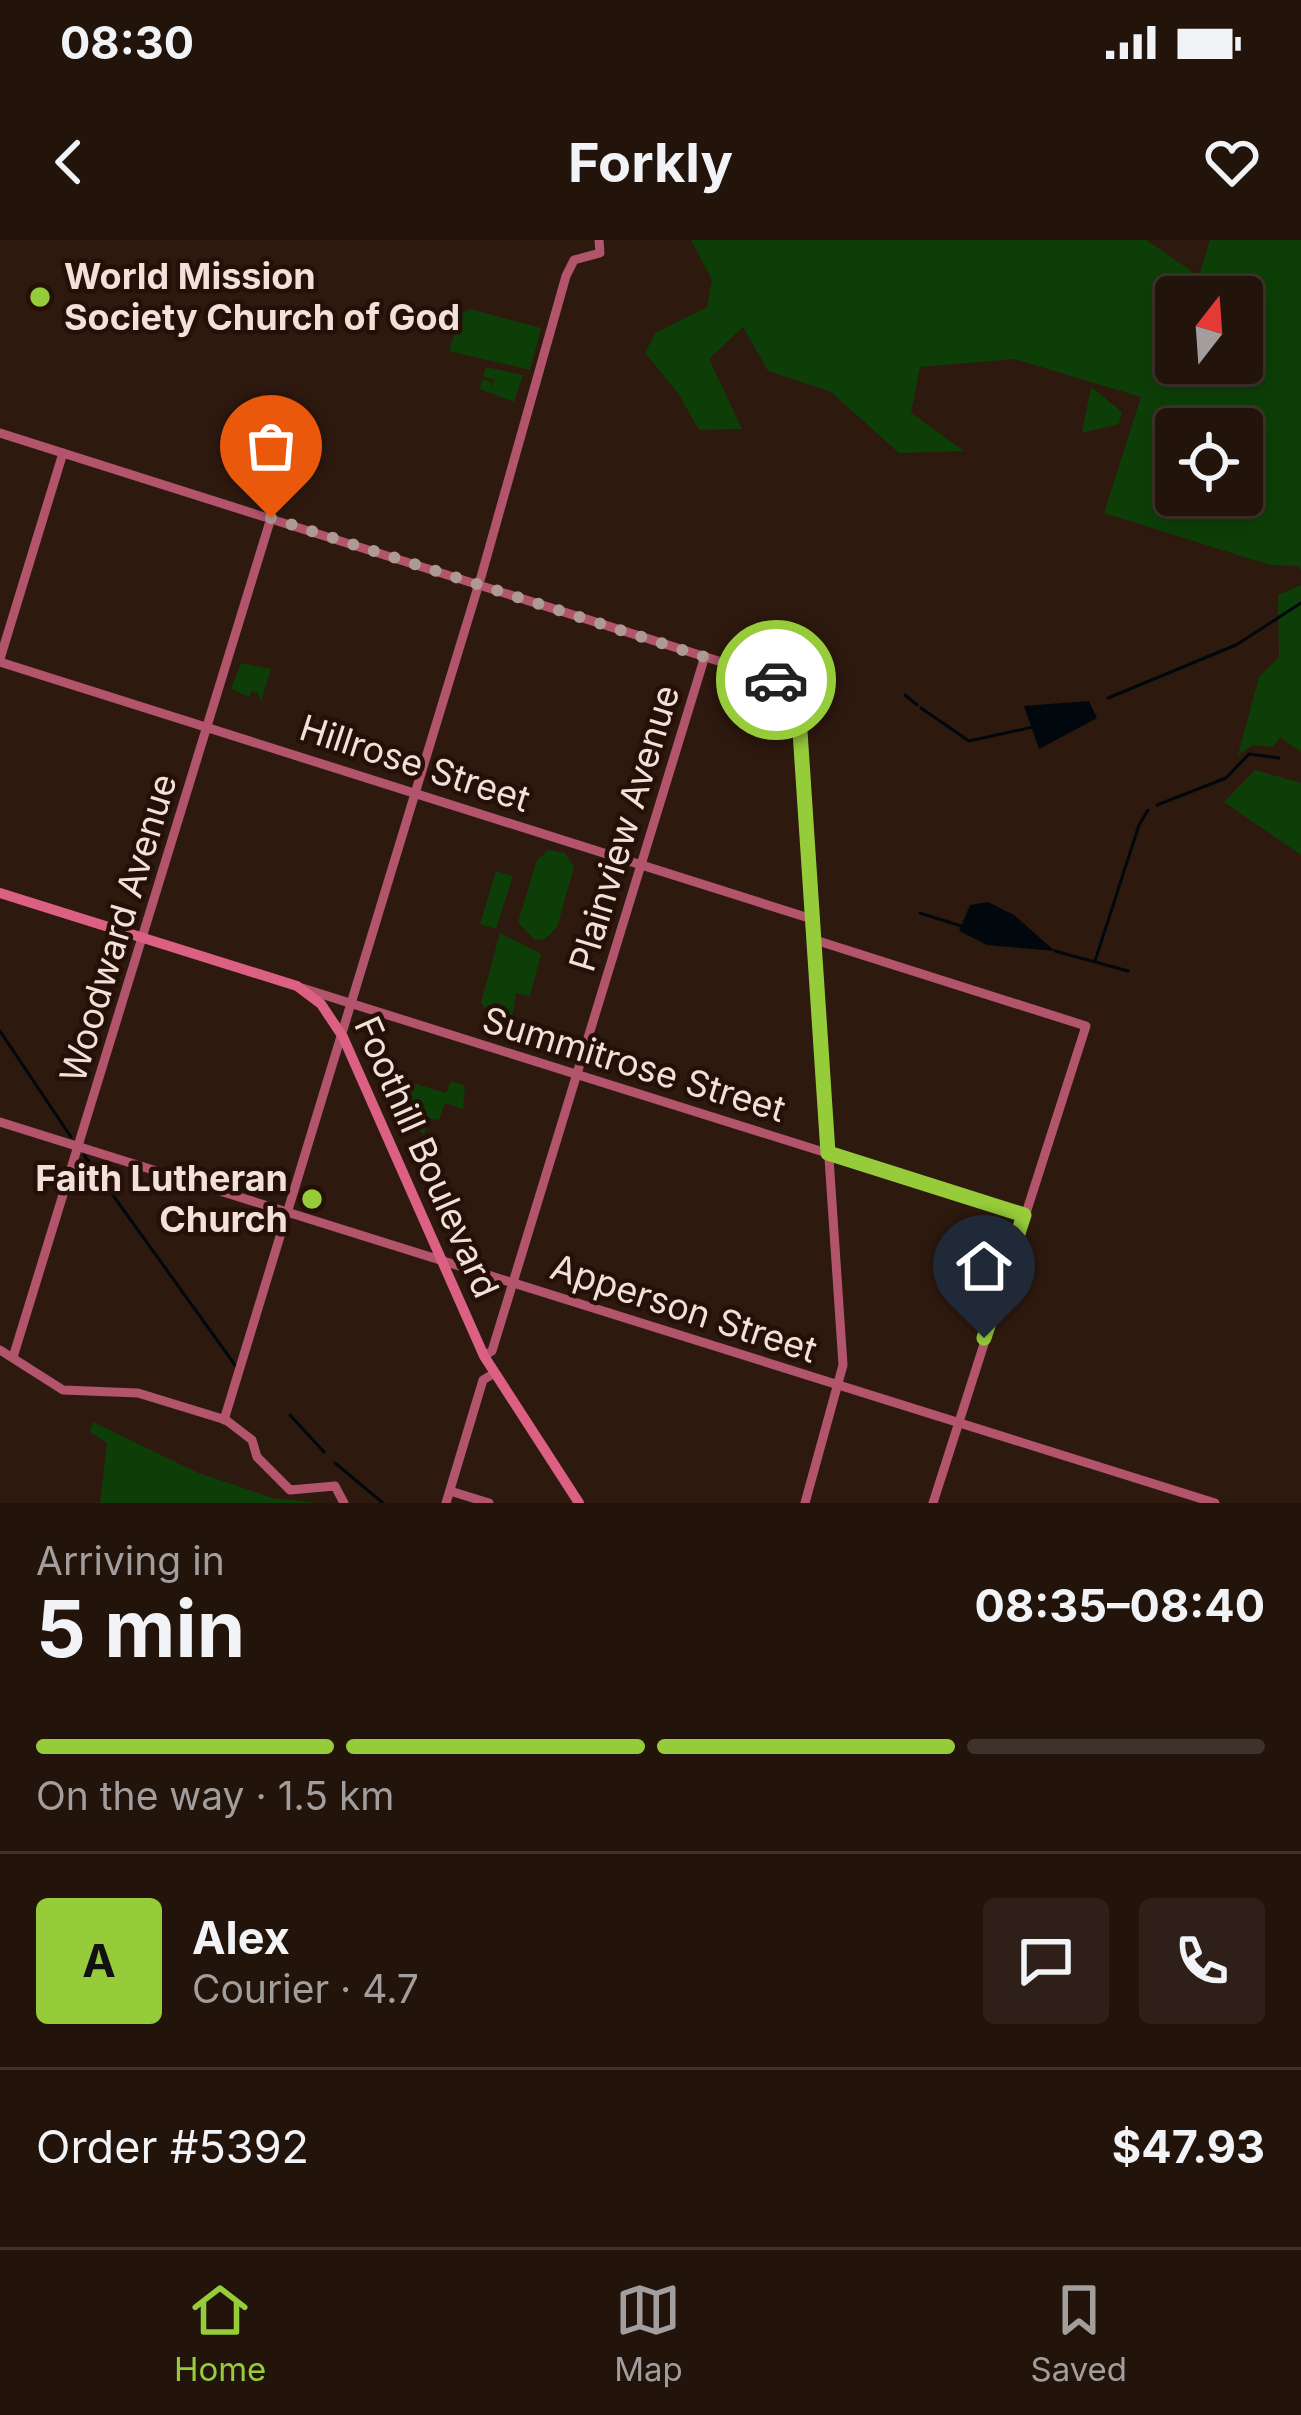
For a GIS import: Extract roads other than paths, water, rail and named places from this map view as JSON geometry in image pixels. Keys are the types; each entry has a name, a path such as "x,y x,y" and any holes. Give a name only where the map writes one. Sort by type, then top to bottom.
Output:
{"main road":[{"name":"Foothill Boulevard","path":"0,893 297,986 321,1004 341,1033 493,1374 579,1503"}],"street":[{"path":"224,1420 479,582 569,267 600,253 599,240"},
{"path":"0,434 797,686 841,1386 805,1503"},
{"path":"0,660 63,453"},
{"name":"Woodward Avenue","path":"14,1354 271,518"},
{"name":"Plainview Avenue","path":"484,1356 492,1352 705,656"},
{"name":"Hillrose Street","path":"0,660 812,920"},
{"path":"812,939 1086,1026 933,1503"},
{"name":"Summitrose Street","path":"297,986 1024,1215"},
{"name":"Apperson Street","path":"0,1122 1215,1503"},
{"path":"0,1350 14,1354 63,1390 138,1393 224,1420 252,1440 259,1458 285,1487 304,1492 333,1485 344,1503"},
{"path":"446,1503 483,1381 493,1374"},
{"path":"450,1491 489,1503"}],"waterway":[{"path":"1108,698 1236,645 1301,603"},
{"path":"905,695 917,705"},
{"path":"921,708 969,741 1033,727"},
{"path":"1157,805 1226,778 1249,754 1279,758"},
{"path":"1095,961 1148,810"},
{"path":"920,913 961,926"},
{"path":"1055,951 1128,971"},
{"path":"0,1031 71,1137"},
{"path":"84,1155 235,1365"},
{"path":"290,1415 324,1452"},
{"path":"335,1463 383,1503"}],"place":[{"name":"World Mission Society Church of God","path":"40,297"},
{"name":"Faith Lutheran Church","path":"312,1199"}]}
